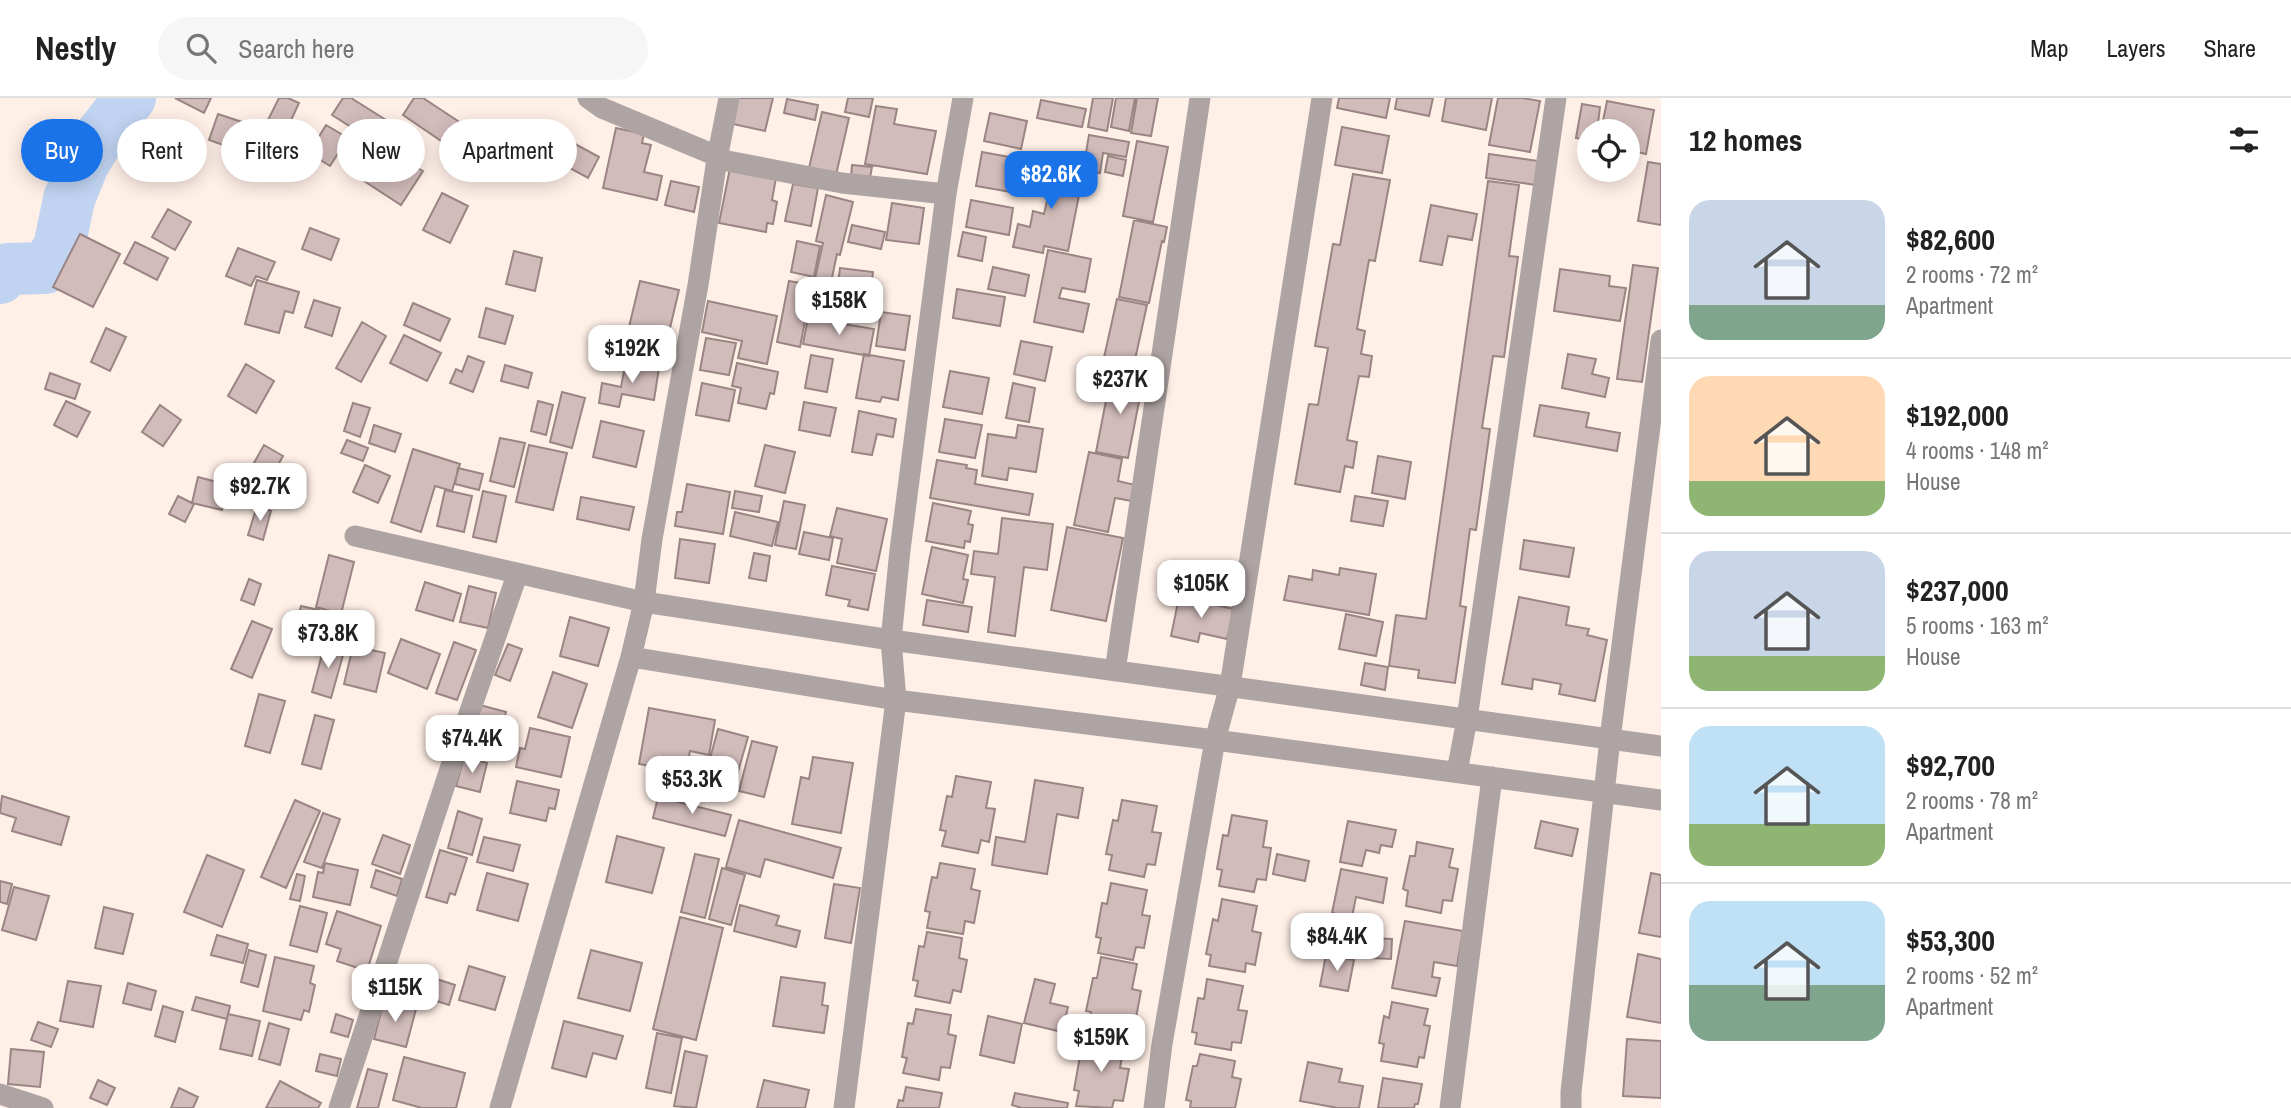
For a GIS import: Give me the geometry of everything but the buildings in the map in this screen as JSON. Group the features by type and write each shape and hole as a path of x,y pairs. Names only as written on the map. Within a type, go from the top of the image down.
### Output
{"street":[{"path":"588,98 602,108 717,158 842,183 946,194"},
{"path":"500,1108 631,657 643,601 729,98"},
{"path":"844,1108 896,700 891,640 900,550 946,194 963,98"},
{"path":"1115,671 1200,98"},
{"path":"1154,1108 1162,1044 1215,740 1230,686 1322,98"},
{"path":"1457,772 1467,719 1556,98"},
{"path":"1571,1108 1610,739 1661,340"},
{"path":"355,536 517,575 643,601 891,640 1661,746"},
{"path":"339,1108 517,575"},
{"path":"631,657 896,700 1661,800"},
{"path":"1450,1108 1492,777"},
{"path":"0,1094 43,1108"}],"waterway":[{"path":"0,278 8,269 45,268 59,248 69,199 83,164 100,136 130,98"}]}
